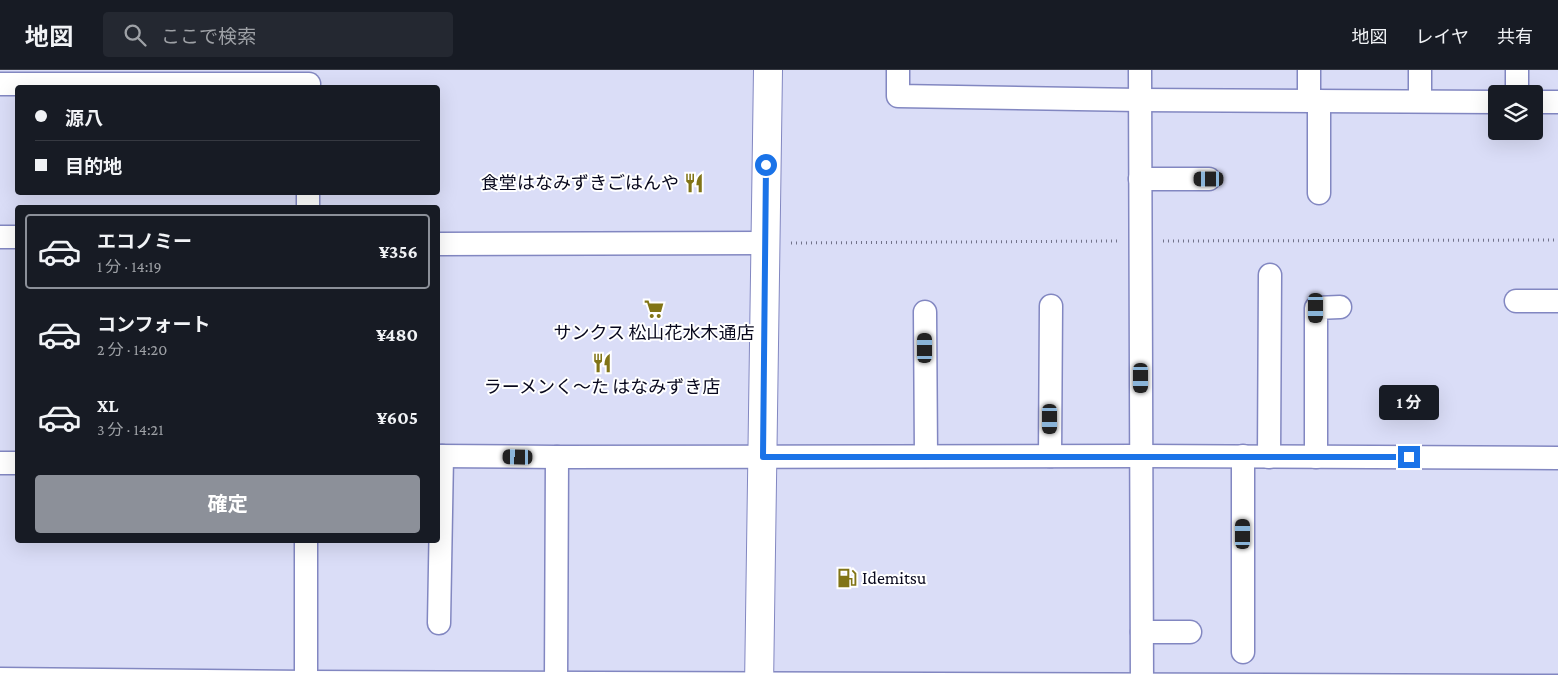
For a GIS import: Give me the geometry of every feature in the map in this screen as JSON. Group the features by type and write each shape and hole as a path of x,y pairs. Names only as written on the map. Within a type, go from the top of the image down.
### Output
{"street":[{"path":"759,685 768,70"},
{"path":"898,70 898,96 1139,100 1488,102"},
{"path":"1140,70 1142,686"},
{"path":"1309,70 1314,101 1319,193"},
{"path":"1420,70 1420,101"},
{"path":"1517,70 1517,85"},
{"path":"0,84 103,77 309,80"},
{"path":"1543,102 1558,102"},
{"path":"1140,179 1209,179"},
{"path":"0,237 15,238"},
{"path":"440,244 765,243"},
{"path":"1269,457 1270,274"},
{"path":"1516,301 1558,301"},
{"path":"1050,456 1051,306"},
{"path":"1316,457 1316,308 1340,307"},
{"path":"925,312 926,456"},
{"path":"440,456 1558,458"},
{"path":"1243,456 1243,652"},
{"path":"556,682 557,457"},
{"path":"0,463 15,463"},
{"path":"306,543 306,684"},
{"path":"439,543 439,623"},
{"path":"1142,632 1190,632"},
{"path":"0,679 55,683 306,684 556,682 991,686 1558,686"}],"place":[{"name":"食堂はなみずきごはんや","path":"694,183"},
{"name":"サンクス 松山花水木通店","path":"654,309"},
{"name":"ラーメンく～た はなみずき店","path":"602,363"},
{"name":"Idemitsu","path":"847,578"}],"route":[{"path":"766,165 763,457 1409,457"}]}
